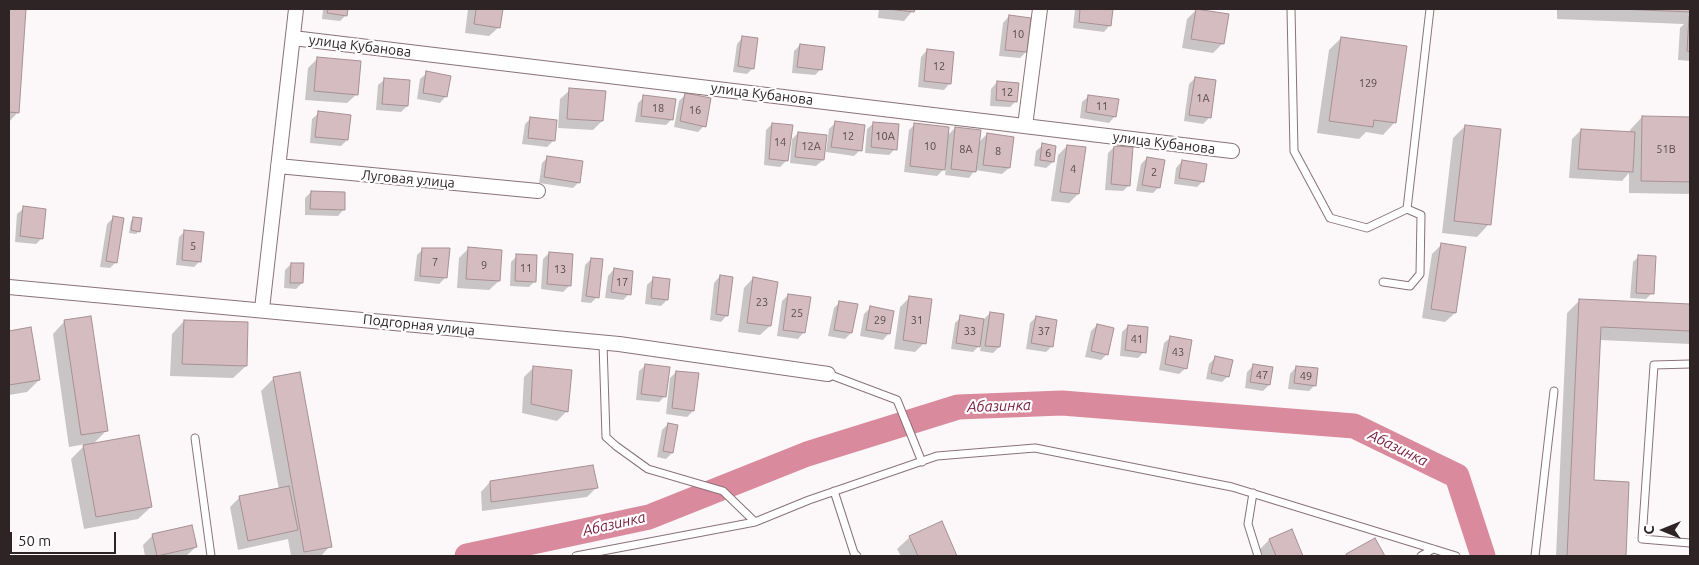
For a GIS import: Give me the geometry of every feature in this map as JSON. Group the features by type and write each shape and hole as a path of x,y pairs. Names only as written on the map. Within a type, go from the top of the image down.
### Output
{"street":[{"path":"262,309 296,9"},
{"path":"1025,126 1040,9"},
{"name":"улица Кубанова","path":"293,38 1232,151"},
{"name":"Луговая улица","path":"278,166 538,191"},
{"name":"Подгорная улица","path":"9,287 262,309 603,344 828,374"}],"lane":[{"path":"1291,9 1294,151 1330,218 1368,228 1406,209 1421,215 1420,274 1410,286 1382,282"},
{"path":"1406,209 1430,9"},
{"path":"603,344 606,437 648,469 723,491 755,522"},
{"path":"1690,364 1654,365 1642,539 1690,542"},
{"path":"828,374 897,400 922,462"},
{"path":"1535,556 1554,391"},
{"path":"196,438 211,556"},
{"path":"576,556 755,522 834,491 937,456 1035,448 1232,487 1456,556"},
{"path":"834,491 854,553 857,556"},
{"path":"1253,493 1248,524 1258,556"},
{"path":"1422,556 1433,549"}],"building":[{"path":"9,9 26,9 19,113 9,112"},
{"path":"328,9 348,9 347,16 327,13"},
{"path":"476,9 503,9 500,28 474,24"},
{"path":"887,9 915,9 914,12"},
{"path":"1080,9 1113,9 1111,26 1079,22"},
{"path":"1196,9 1229,14 1224,44 1191,39"},
{"path":"1618,9 1690,9 1690,12"},
{"path":"1009,15 1031,18 1027,52 1005,50"},
{"path":"1690,17 1690,52 1687,51"},
{"path":"742,36 758,38 754,69 738,66"},
{"path":"1341,37 1407,46 1396,123 1374,120 1373,127 1329,121"},
{"path":"800,44 825,47 822,70 797,67"},
{"path":"927,49 954,52 951,84 924,81"},
{"path":"317,57 361,61 358,95 314,91"},
{"path":"426,71 451,76 447,97 423,93"},
{"path":"1195,77 1216,80 1211,118 1189,115"},
{"path":"384,78 410,80 408,106 382,104"},
{"path":"997,81 1019,83 1017,102 996,100"},
{"path":"569,88 606,91 603,121 567,119"},
{"path":"685,93 711,98 706,127 680,121"},
{"path":"643,95 676,99 673,120 641,116"},
{"path":"1088,95 1119,99 1116,117 1086,112"},
{"path":"318,111 351,115 348,140 315,137"},
{"path":"1642,116 1690,117 1690,182 1641,181"},
{"path":"530,117 557,120 555,141 528,138"},
{"path":"835,121 865,125 862,151 831,147"},
{"path":"873,122 899,124 897,150 871,147"},
{"path":"772,123 793,125 788,161 769,159"},
{"path":"914,123 949,127 945,170 910,166"},
{"path":"1465,125 1501,129 1491,225 1454,221"},
{"path":"955,127 981,130 976,172 951,169"},
{"path":"1581,129 1635,132 1633,172 1578,169"},
{"path":"798,132 827,135 824,160 795,157"},
{"path":"987,133 1014,137 1010,168 983,165"},
{"path":"1042,143 1056,146 1054,162 1040,160"},
{"path":"1067,145 1086,147 1079,194 1060,192"},
{"path":"1114,146 1133,147 1130,186 1111,184"},
{"path":"547,156 583,161 580,183 544,177"},
{"path":"1147,157 1165,160 1160,188 1142,185"},
{"path":"1182,160 1207,164 1204,182 1179,178"},
{"path":"311,191 345,192 345,210 310,209"},
{"path":"23,206 46,209 43,239 20,236"},
{"path":"113,216 124,218 117,263 106,261"},
{"path":"133,217 142,218 140,232 131,230"},
{"path":"184,230 204,232 201,262 182,260"},
{"path":"1441,243 1466,247 1456,313 1431,309"},
{"path":"468,247 502,250 500,281 466,279"},
{"path":"422,248 450,248 447,278 420,276"},
{"path":"549,252 573,254 571,286 547,284"},
{"path":"516,254 537,255 536,282 515,281"},
{"path":"1638,255 1656,256 1654,294 1636,293"},
{"path":"591,258 603,259 599,298 586,296"},
{"path":"291,263 304,263 303,283 290,283"},
{"path":"614,268 633,271 631,295 611,292"},
{"path":"720,275 733,277 728,316 716,314"},
{"path":"653,277 670,279 668,300 651,298"},
{"path":"753,277 778,282 771,326 747,323"},
{"path":"788,294 811,297 805,333 783,330"},
{"path":"909,296 932,299 926,344 903,340"},
{"path":"1579,299 1690,304 1690,331 1601,327 1594,480 1629,482 1626,556 1567,556"},
{"path":"839,301 858,304 852,333 834,330"},
{"path":"870,306 894,311 890,334 866,330"},
{"path":"990,312 1004,314 1000,347 985,346"},
{"path":"960,315 984,319 980,347 956,343"},
{"path":"91,316 108,431 81,435 64,320"},
{"path":"1036,316 1057,320 1053,347 1031,343"},
{"path":"184,320 248,322 247,366 182,364"},
{"path":"1097,324 1114,328 1108,355 1091,351"},
{"path":"1128,325 1148,327 1146,353 1125,350"},
{"path":"31,327 40,380 9,385 9,331"},
{"path":"1170,336 1192,340 1187,369 1165,364"},
{"path":"1215,356 1233,360 1229,377 1211,373"},
{"path":"645,364 670,367 666,397 641,394"},
{"path":"1253,364 1273,367 1270,385 1250,382"},
{"path":"533,366 572,370 568,412 531,404"},
{"path":"1296,366 1318,368 1316,386 1294,383"},
{"path":"676,371 699,373 694,411 672,408"},
{"path":"300,372 332,547 304,552 273,377"},
{"path":"668,423 678,425 673,453 663,451"},
{"path":"139,435 152,507 96,517 83,445"},
{"path":"593,465 598,488 491,502 490,481"},
{"path":"289,486 298,530 248,541 239,496"},
{"path":"942,521 957,556 918,556 909,536"},
{"path":"192,525 197,547 157,556 152,534"},
{"path":"1292,529 1303,556 1276,556 1269,539"},
{"path":"1375,538 1385,556 1347,556 1346,554"}],"waterway":[{"name":"Абазинка","path":"467,556 649,517 807,454 958,407 1062,403 1354,426 1457,476 1483,556"}]}
